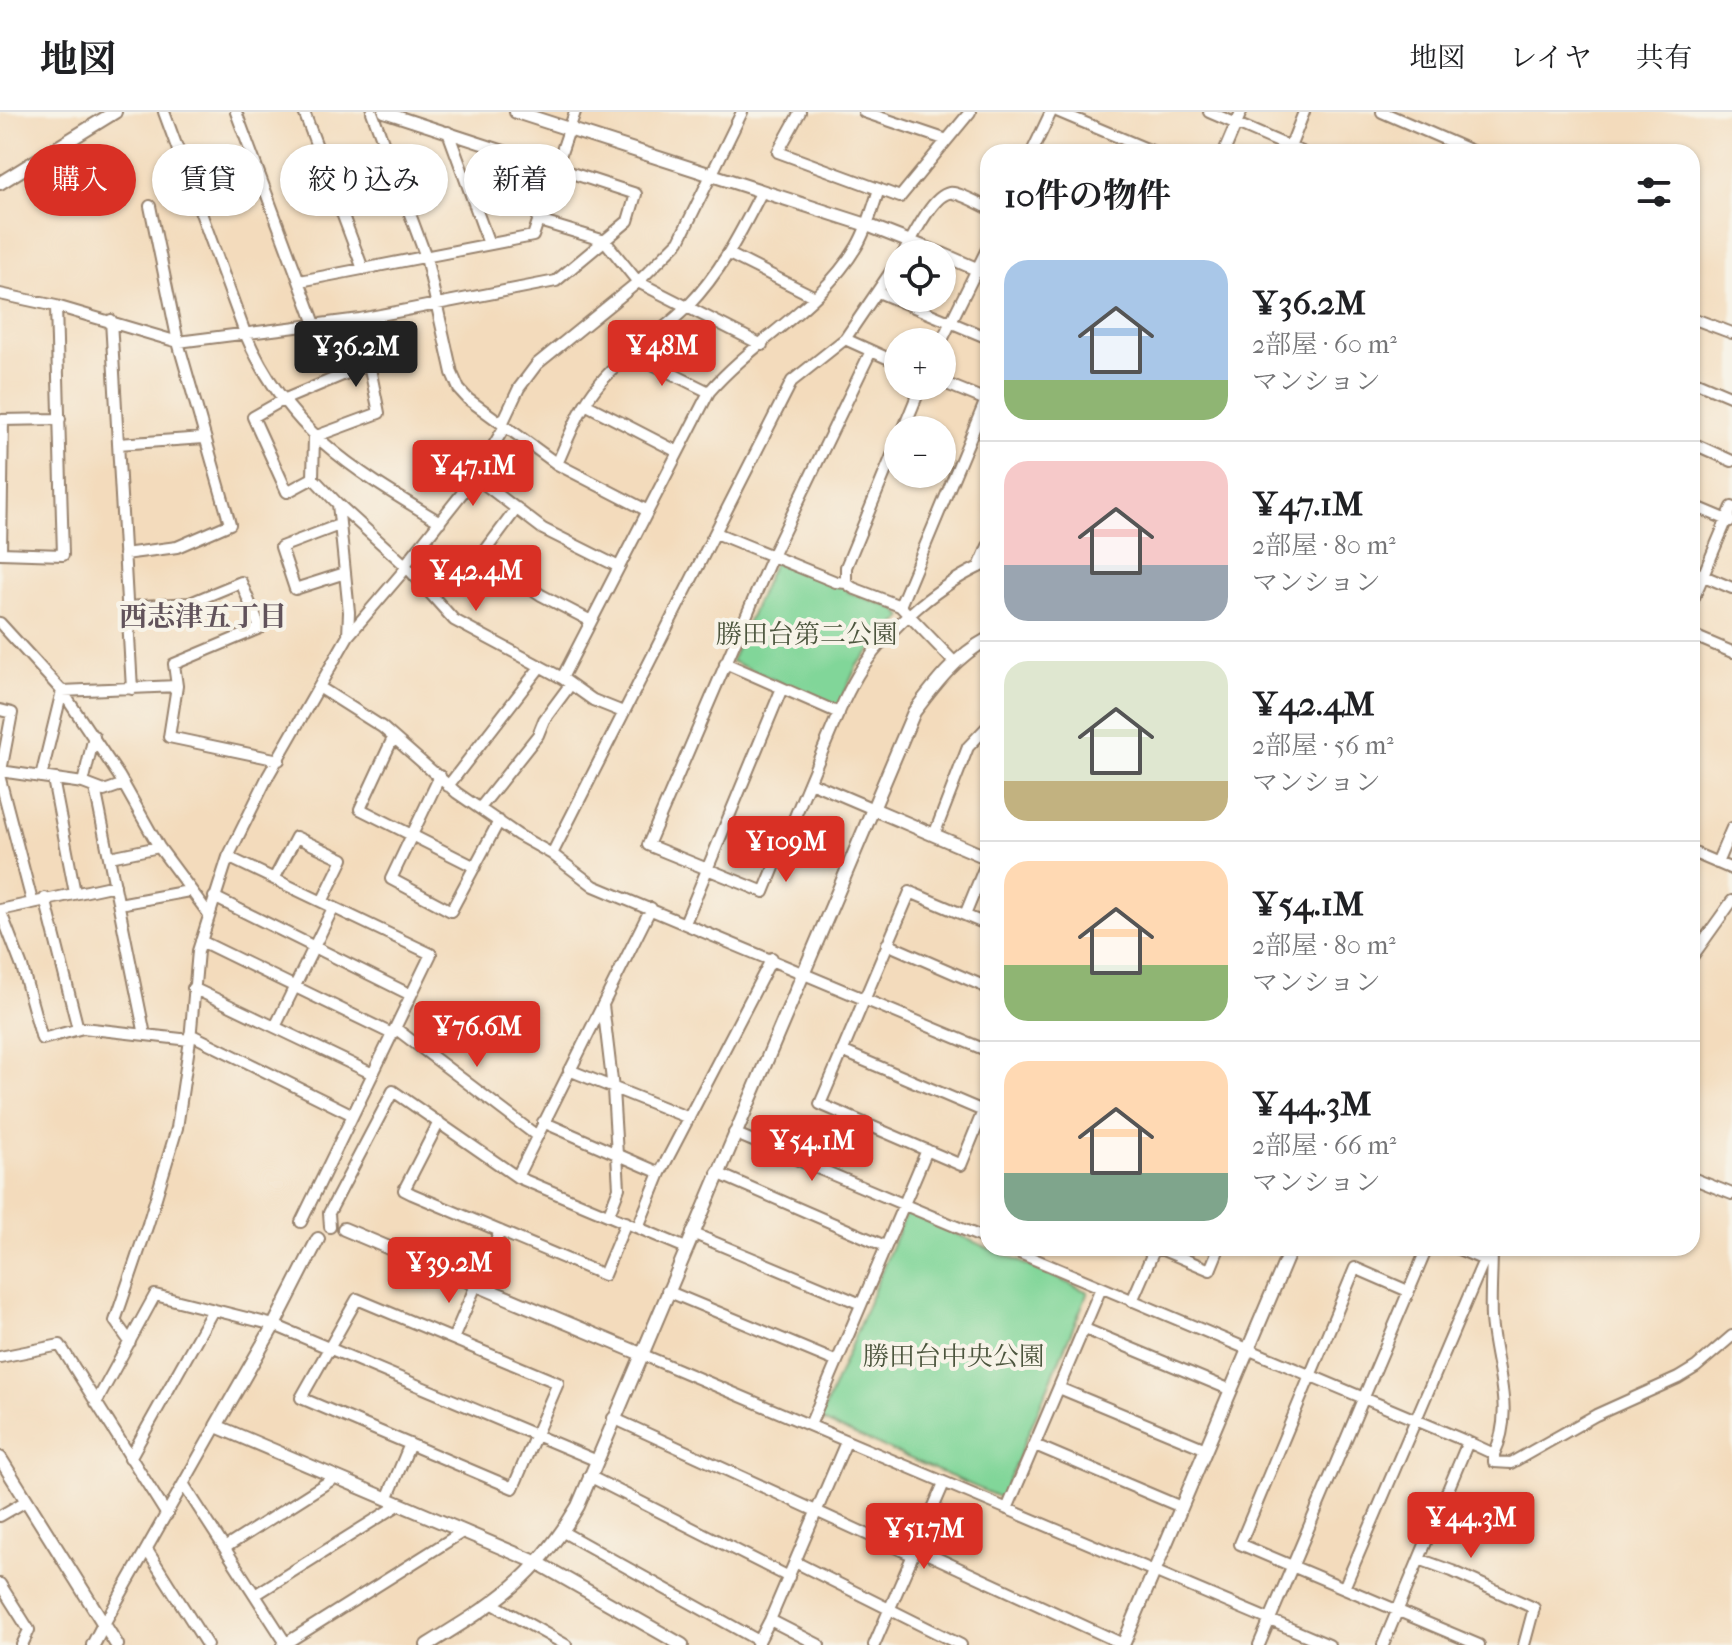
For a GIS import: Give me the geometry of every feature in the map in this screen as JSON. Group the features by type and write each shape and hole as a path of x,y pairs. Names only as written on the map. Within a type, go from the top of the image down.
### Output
{"street":[{"path":"0,183 115,112"},
{"path":"164,112 245,333 283,400 314,437 359,474 440,522"},
{"path":"236,112 315,324"},
{"path":"304,112 363,269"},
{"path":"372,112 426,257 455,383 468,399 557,464 648,511"},
{"path":"384,112 484,144"},
{"path":"516,112 906,240"},
{"path":"563,144 575,112"},
{"path":"130,1342 115,1321 177,1128 201,941 228,857 348,636 475,477 504,425 519,388 537,364 638,282 679,241 742,112"},
{"path":"800,112 778,152 900,197 970,112"},
{"path":"864,112 947,140"},
{"path":"1036,144 1051,112"},
{"path":"1059,112 1135,144"},
{"path":"1209,112 1277,144"},
{"path":"1227,144 1241,112"},
{"path":"1291,144 1304,112"},
{"path":"1382,112 1442,144"},
{"path":"448,132 489,244"},
{"path":"0,294 111,320 178,342 360,319 556,281 628,221 636,194 576,174"},
{"path":"480,808 538,735 566,681 591,621 709,392 729,370 815,297 856,247 879,189"},
{"path":"557,464 585,404 601,380 687,307 729,254 761,193"},
{"path":"912,240 931,206 945,194 953,193 980,205"},
{"path":"124,554 177,547 230,524 178,342 150,206"},
{"path":"300,281 533,236 541,216"},
{"path":"539,221 605,241 638,282 762,345"},
{"path":"729,254 815,297"},
{"path":"956,260 980,270"},
{"path":"948,328 980,276"},
{"path":"552,854 792,381 845,339 884,283"},
{"path":"878,292 980,335"},
{"path":"56,306 60,419 63,555 0,553 2,420 60,419"},
{"path":"314,437 379,413 360,319"},
{"path":"111,320 132,689"},
{"path":"1700,321 1732,333"},
{"path":"845,339 884,357"},
{"path":"871,351 772,556 648,845 764,892 839,713 861,670 876,648 935,593 980,567"},
{"path":"630,353 709,392"},
{"path":"313,478 287,492 253,417 283,400 369,364"},
{"path":"1700,383 1732,397"},
{"path":"956,388 980,398"},
{"path":"585,404 678,452"},
{"path":"900,606 980,414"},
{"path":"314,437 313,478 406,566 454,620 566,681 593,700 623,712"},
{"path":"118,444 204,438"},
{"path":"1700,447 1732,461"},
{"path":"846,583 846,567 884,475"},
{"path":"475,477 543,529 619,567"},
{"path":"338,504 348,636"},
{"path":"1700,583 1729,521 1732,507"},
{"path":"517,508 482,555 541,595 591,621"},
{"path":"1700,508 1729,521"},
{"path":"339,525 281,547 295,589 345,573"},
{"path":"716,533 900,606 955,663"},
{"path":"1700,575 1732,588"},
{"path":"127,607 190,603 241,582 260,628 174,664 177,686 169,737 279,760"},
{"path":"0,623 62,691 124,784 159,847 208,913"},
{"path":"1700,638 1732,652"},
{"path":"427,1645 493,1604 523,1580 563,1532 578,1506 914,712 938,680 980,645"},
{"path":"725,663 839,713"},
{"path":"448,786 540,667"},
{"path":"62,691 177,686"},
{"path":"319,687 382,727 448,786 552,854 594,886 980,1048"},
{"path":"685,923 782,688"},
{"path":"62,691 47,778 75,893"},
{"path":"0,710 12,713 0,771 83,783 104,791 124,784"},
{"path":"934,835 968,747 980,734"},
{"path":"83,783 94,736"},
{"path":"393,738 360,809 475,867"},
{"path":"440,776 391,879 451,911 499,821"},
{"path":"0,779 32,901"},
{"path":"810,782 980,855"},
{"path":"95,788 145,1035"},
{"path":"1717,863 1732,828"},
{"path":"274,879 296,837 332,853 343,859 322,902"},
{"path":"110,857 159,847"},
{"path":"1700,856 1732,869"},
{"path":"228,857 431,954 301,1222"},
{"path":"965,915 980,878"},
{"path":"115,885 0,910 22,967 42,1039 78,1029 190,1037 353,1115"},
{"path":"119,904 189,891"},
{"path":"980,922 910,892 820,1104 961,1165 980,1118"},
{"path":"214,897 411,995"},
{"path":"45,898 78,1029"},
{"path":"1700,946 1732,901"},
{"path":"275,1027 333,908"},
{"path":"517,1177 651,908"},
{"path":"201,941 394,1031 537,1136"},
{"path":"887,944 980,985"},
{"path":"638,1227 660,1173 772,958"},
{"path":"193,988 373,1074"},
{"path":"603,1005 613,1089 619,1188 609,1214"},
{"path":"842,1051 980,1110"},
{"path":"569,1070 689,1118"},
{"path":"686,1248 517,1177 393,1091 329,1213 337,1228 1329,1645"},
{"path":"439,1122 404,1190 604,1275 626,1222"},
{"path":"543,1122 660,1173"},
{"path":"734,1133 980,1237"},
{"path":"810,1425 927,1150"},
{"path":"717,1173 885,1246"},
{"path":"1700,1181 1732,1194"},
{"path":"93,1645 274,1325 318,1239 337,1228"},
{"path":"453,1339 500,1231"},
{"path":"692,1233 861,1304"},
{"path":"1027,1256 1494,1454"},
{"path":"1132,1301 1153,1256"},
{"path":"1176,1256 1210,1270 1216,1256"},
{"path":"613,1418 816,1512 914,1551 1123,1644 1288,1256"},
{"path":"1259,1645 1423,1256"},
{"path":"1476,1256 1488,1261"},
{"path":"1344,1588 1490,1256"},
{"path":"1488,1261 1491,1317 1505,1398 1494,1462 1511,1463 1596,1415 1696,1367 1732,1336"},
{"path":"1408,1291 1355,1268 1240,1544 1479,1645"},
{"path":"1007,1509 1101,1288"},
{"path":"667,1291 835,1361"},
{"path":"96,1403 155,1295 274,1325 595,1460"},
{"path":"357,1299 453,1339 558,1383 513,1488 301,1398 357,1299"},
{"path":"130,1458 213,1310"},
{"path":"1085,1329 1231,1390"},
{"path":"0,1357 60,1345 167,1515"},
{"path":"1059,1388 1206,1449"},
{"path":"216,1426 538,1563 682,1645"},
{"path":"563,1532 758,1643 846,1442"},
{"path":"1383,1645 1468,1442"},
{"path":"387,1499 410,1444"},
{"path":"1035,1445 1181,1507"},
{"path":"0,1458 117,1645"},
{"path":"589,1476 789,1577"},
{"path":"226,1547 336,1477"},
{"path":"874,1645 944,1483"},
{"path":"184,1485 285,1644 464,1531"},
{"path":"0,1516 26,1501"},
{"path":"255,1595 400,1504"},
{"path":"147,1550 207,1645"},
{"path":"1419,1559 1534,1608 1524,1645"},
{"path":"795,1562 961,1645"},
{"path":"0,1584 29,1630 22,1645"},
{"path":"493,1604 566,1645"},
{"path":"770,1620 819,1645"}],"green space":[{"name":"勝田台第二公園","path":"774,562 835,585 845,585 848,592 896,609 903,617 857,665 838,708 731,661"},
{"name":"勝田台中央公園","path":"906,1212 980,1245 980,1256 1006,1256 1088,1292 1001,1498 820,1420"}],"district":[{"name":"西志津五丁目","path":"203,616"}]}
